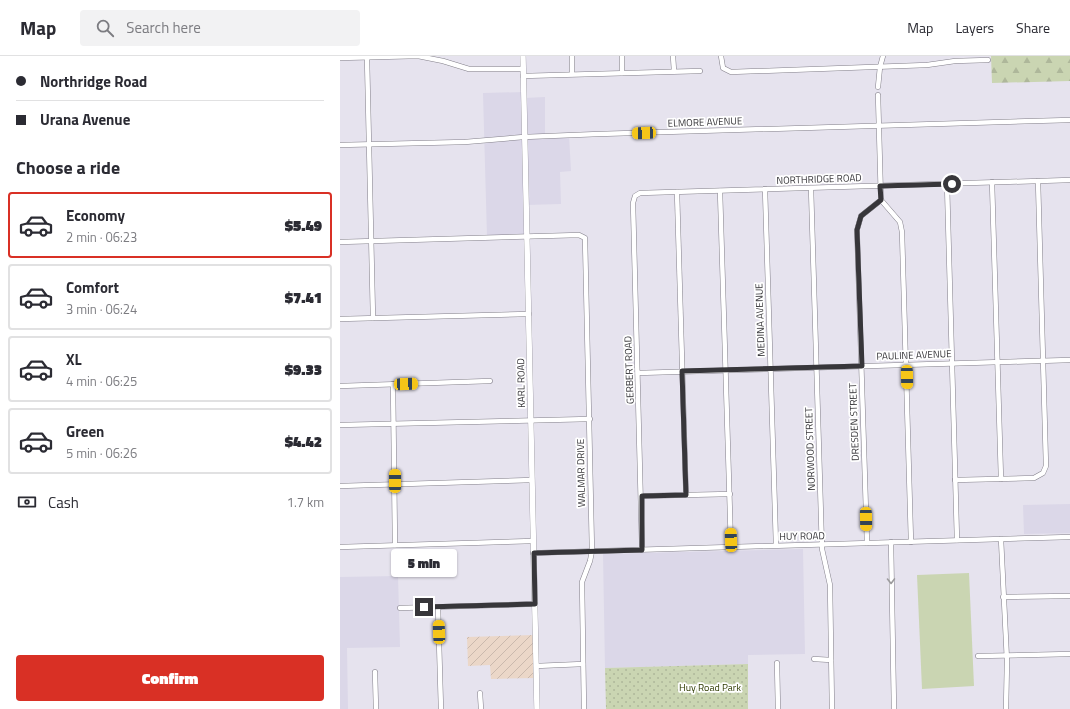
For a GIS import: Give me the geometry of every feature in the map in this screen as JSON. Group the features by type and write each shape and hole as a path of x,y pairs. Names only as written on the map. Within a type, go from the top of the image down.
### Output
{"main road":[{"name":"KARL ROAD","path":"522,56 537,709"}],"street":[{"path":"340,58 418,56 443,60 469,69 523,69"},
{"path":"572,56 572,74"},
{"path":"622,56 622,73"},
{"path":"673,56 674,71"},
{"path":"721,56 723,68 731,72 880,67 988,60"},
{"path":"878,87 880,67 883,56"},
{"path":"367,58 373,318"},
{"path":"523,76 700,71"},
{"path":"878,95 881,200 900,222 902,232 912,542"},
{"name":"ELMORE AVENUE","path":"340,145 467,142 525,137 1070,120"},
{"name":"NORTHRIDGE ROAD","path":"640,193 1070,180"},
{"path":"955,480 1034,478 1043,473 1046,460 1038,181"},
{"path":"992,182 1001,479"},
{"path":"946,184 957,540"},
{"name":"NORWOOD STREET","path":"811,188 822,556 830,585 832,709"},
{"name":"MEDINA AVENUE","path":"765,189 776,546"},
{"path":"720,191 731,547"},
{"path":"677,192 686,495"},
{"name":"GERBERT ROAD","path":"640,193 635,196 633,203 642,496 642,550"},
{"name":"DRESDEN STREET","path":"867,543 858,225 861,216 881,200"},
{"path":"340,242 527,236"},
{"name":"WALMAR DRIVE","path":"527,236 583,236 586,241 592,551 582,582 584,709"},
{"path":"340,320 529,314"},
{"name":"PAULINE AVENUE","path":"638,373 1070,360"},
{"path":"340,386 490,381"},
{"path":"392,384 394,423 395,545"},
{"path":"340,425 590,418"},
{"path":"340,486 532,480"},
{"path":"642,496 730,494"},
{"name":"HUY ROAD","path":"534,553 1070,537"},
{"path":"1001,539 1006,656 1006,709"},
{"path":"340,547 533,541"},
{"path":"891,542 894,709"},
{"path":"1003,597 1070,596"},
{"path":"400,608 535,604"},
{"path":"438,607 441,709"},
{"path":"978,656 1070,654"},
{"path":"814,660 831,660"},
{"path":"536,666 583,664"},
{"path":"777,664 778,709"},
{"path":"375,672 376,709"},
{"path":"480,693 481,709"}],"shaded area":[{"path":"524,92 524,98 545,97 545,136 569,135 571,171 560,172 561,204 526,205 527,236 487,237 483,93"},
{"path":"1070,504 1070,533 1024,534 1023,505"},
{"path":"803,549 805,654 748,655 748,664 605,668 603,554"},
{"path":"398,576 400,647 347,648 348,709 340,709 340,577"},
{"path":"535,635 536,678 491,679 490,665 468,666 467,637"}],"green space":[{"path":"991,56 1070,56 1070,81 992,83"},
{"path":"969,573 974,686 922,689 917,575"},
{"name":"Huy Road Park","path":"748,664 748,709 606,709 605,668"}],"route":[{"path":"424,607 535,604 534,553 642,550 642,496 686,495 682,371 862,366 857,230 859,220 861,216 881,200 880,186 952,184"}]}
